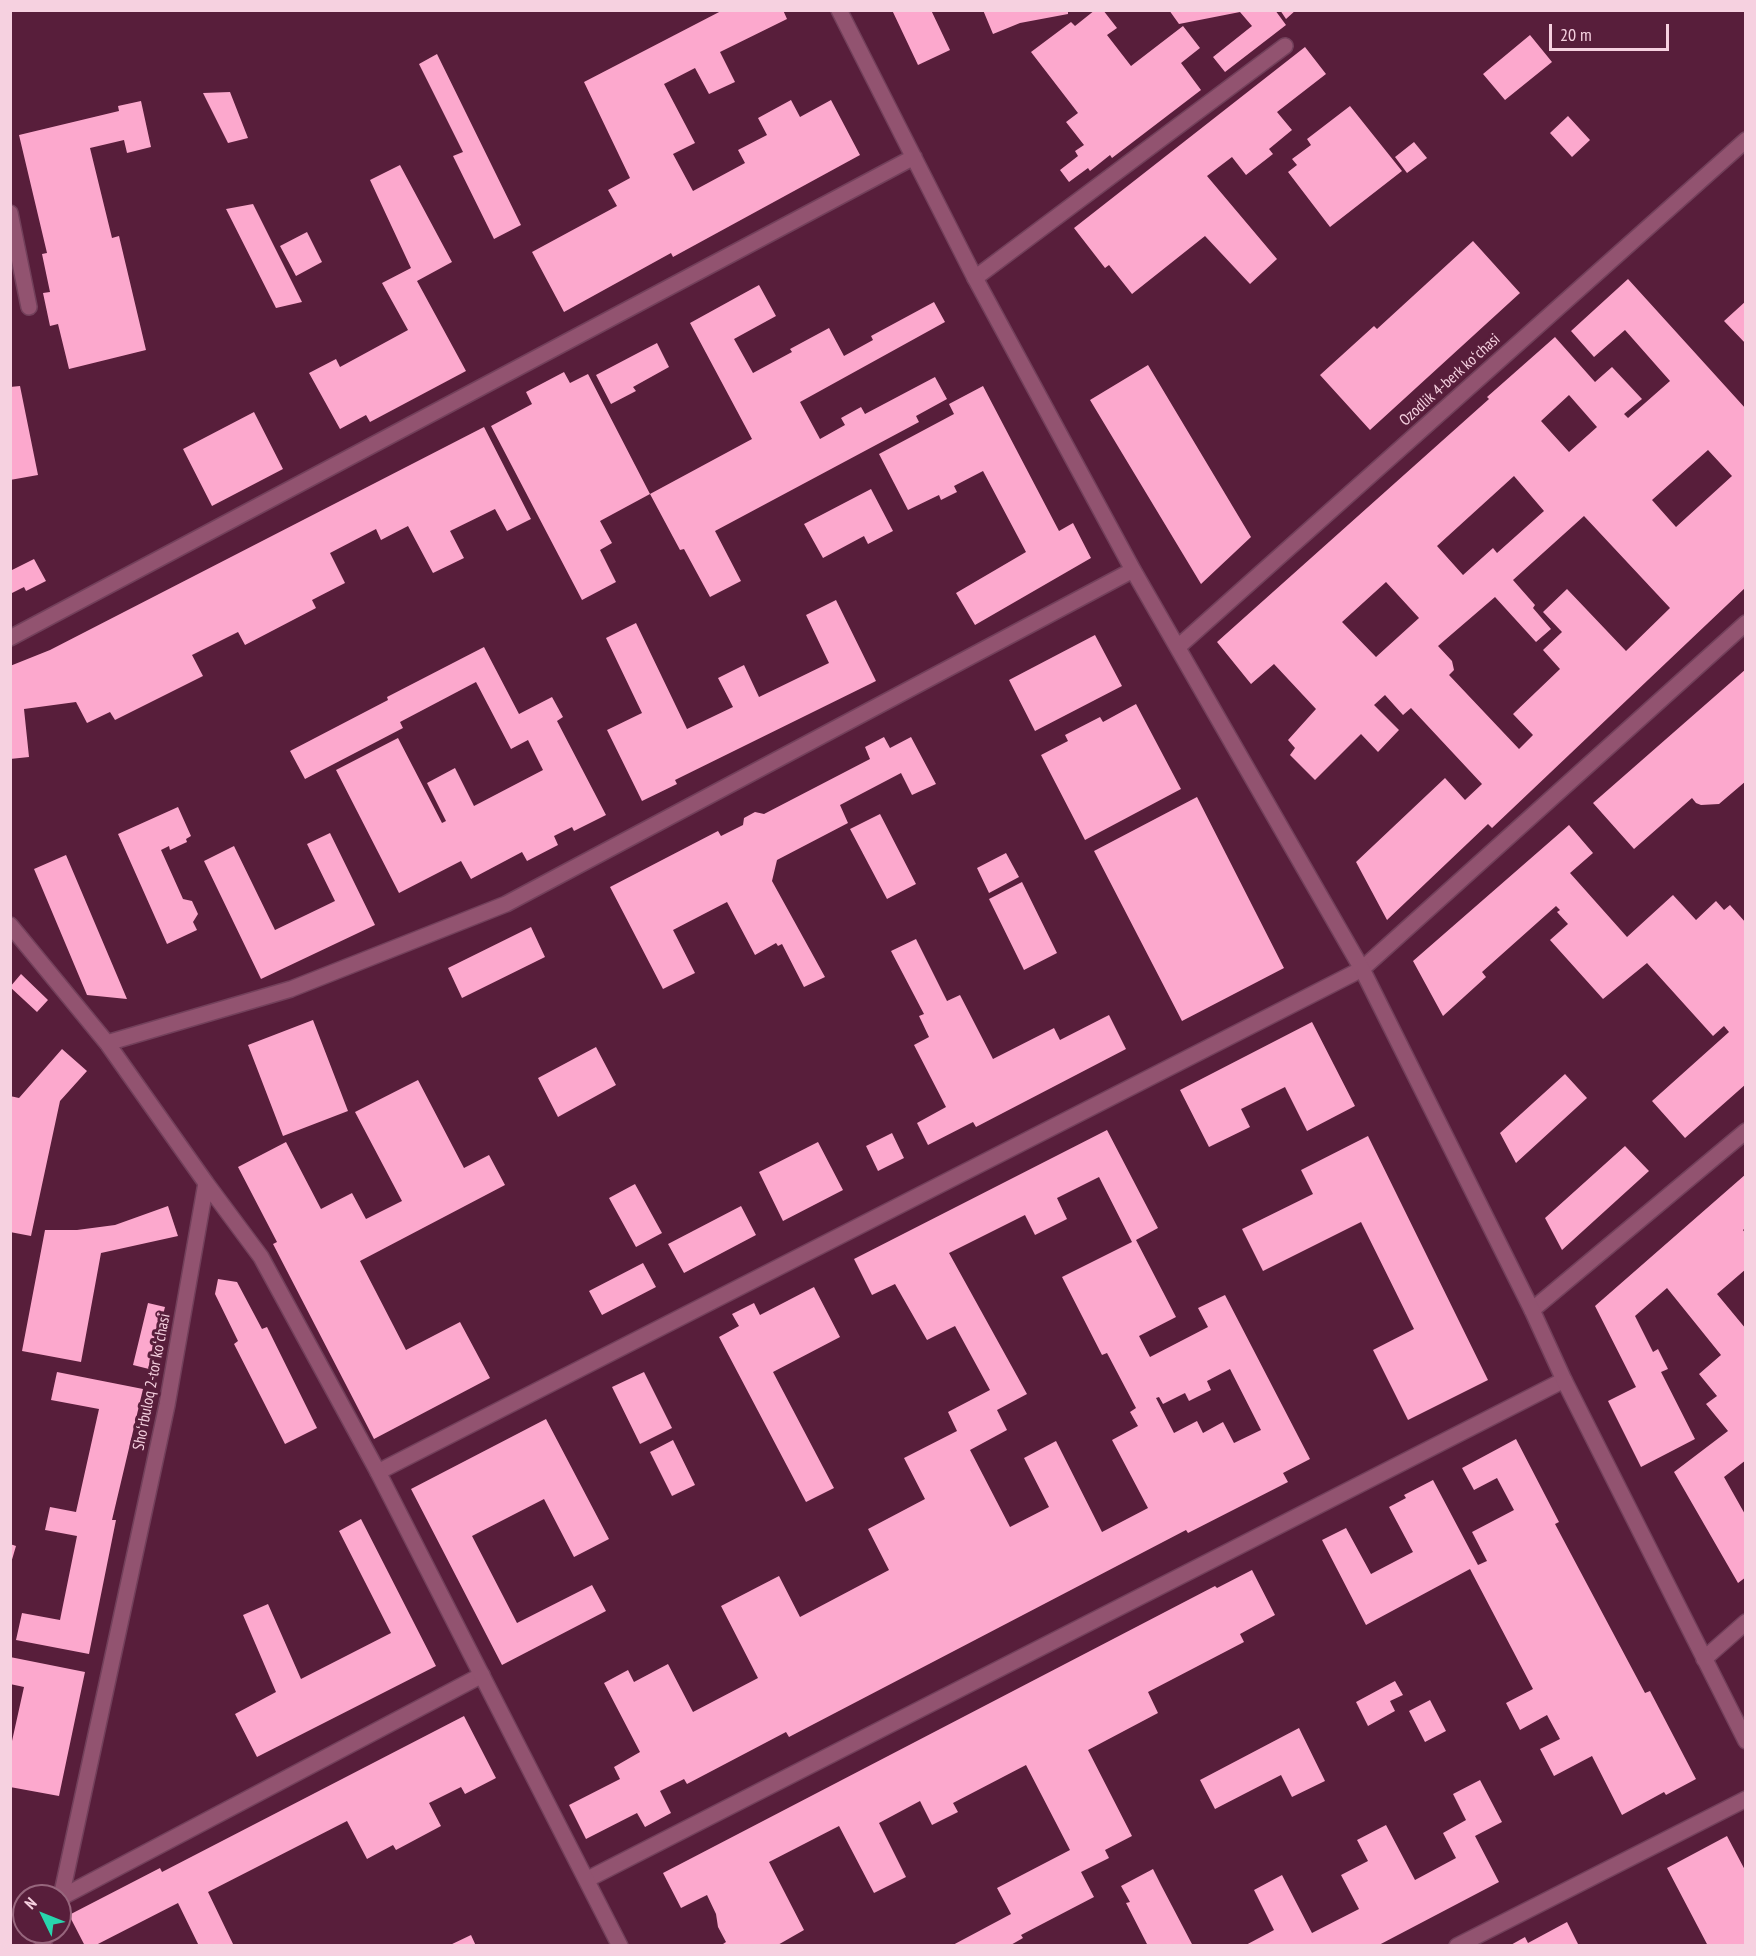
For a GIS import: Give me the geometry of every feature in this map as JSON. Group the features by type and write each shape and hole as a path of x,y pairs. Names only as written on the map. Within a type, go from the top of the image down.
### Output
{"street":[{"path":"839,10 975,278 1133,570 1362,969 1532,1310 1564,1380 1746,1741"},
{"path":"975,278 1285,46"},
{"name":"Ozodlik 4-berk koʻchasi","path":"1178,647 1746,140"},
{"path":"10,638 914,157"},
{"path":"10,213 29,307"},
{"path":"107,1043 291,989 506,904 1133,570"},
{"path":"378,1472 1362,969 1746,623"},
{"path":"10,925 107,1043 261,1257 378,1472 588,1879 620,1946"},
{"path":"1532,1310 1746,1131"},
{"name":"Shoʻrbuloq 2-tor koʻchasi","path":"64,1884 168,1405 206,1183"},
{"path":"588,1879 1564,1380"},
{"path":"1704,1659 1746,1622"},
{"path":"72,1894 482,1675"},
{"path":"1457,1946 1746,1799"}],"building":[{"path":"723,10 783,10 787,19 720,52 735,82 709,94 695,68 664,84 695,143 673,154 693,191 745,163 738,150 767,135 758,118 791,100 800,117 831,100 860,155 673,257 671,253 564,312 532,252 617,206 608,190 630,178 584,82"},
{"path":"892,10 931,10 950,50 918,65"},
{"path":"983,10 1068,10 1068,14 1020,23 993,34"},
{"path":"1095,10 1103,10 1117,28 1107,35 1131,66 1183,26 1200,48 1181,63 1201,90 1112,158 1110,155 1090,171 1088,168 1069,182 1060,170 1078,156 1075,151 1084,145 1066,122 1078,113 1031,52 1071,22 1075,26"},
{"path":"1169,10 1275,10 1286,25 1225,72 1213,57 1252,26 1240,12 1179,24"},
{"path":"1280,10 1296,10 1286,19"},
{"path":"1530,35 1552,62 1505,100 1483,74"},
{"path":"1305,47 1326,74 1277,112 1292,130 1269,149 1273,154 1246,175 1232,157 1207,176 1277,259 1250,284 1205,236 1132,294 1109,265 1105,268 1074,228"},
{"path":"437,54 521,225 494,239 453,156 463,152 419,64"},
{"path":"230,92 248,138 228,143 203,93"},
{"path":"141,101 151,147 127,153 124,140 90,148 112,238 119,236 146,350 69,369 58,324 50,326 43,293 50,292 42,254 47,253 19,135 119,111 118,106"},
{"path":"1350,106 1402,171 1330,227 1288,172 1297,165 1292,159 1311,145 1307,139"},
{"path":"1568,116 1590,140 1572,157 1550,133"},
{"path":"1414,142 1427,158 1407,173 1395,157"},
{"path":"400,165 452,262 417,281 466,371 370,422 366,415 340,429 309,373 336,359 340,367 408,330 382,283 411,268 370,180"},
{"path":"253,204 302,302 276,308 226,209"},
{"path":"307,232 322,262 296,276 280,246"},
{"path":"1473,241 1520,293 1370,430 1320,375 1374,326 1377,329"},
{"path":"1628,279 1746,409 1746,587 1492,828 1488,824 1387,920 1356,862 1445,778 1465,800 1482,784 1411,708 1403,715 1385,695 1374,705 1399,730 1378,752 1361,734 1315,780 1290,755 1295,748 1288,740 1316,709 1274,664 1251,684 1217,642 1489,399 1487,397 1555,337 1595,382 1612,367 1642,399 1624,414 1628,418 1670,381 1625,330 1594,357 1571,331","holes":["1569,395 1597,427 1569,452 1541,421","1708,450 1732,476 1676,527 1652,500","1514,476 1544,511 1497,553 1493,548 1463,575 1437,546","1584,516 1670,608 1626,651 1567,589 1543,612 1562,632 1543,650 1560,669 1513,714 1533,735 1519,749 1449,675 1454,670 1452,661 1438,646 1495,597 1536,642 1551,629 1533,608 1535,605 1513,580","1386,582 1419,618 1376,657 1342,622"]},
{"path":"759,285 776,316 734,339 753,373 792,352 790,349 829,328 844,356 873,340 871,336 934,302 945,322 800,402 820,439 845,425 841,418 861,407 865,414 935,377 947,399 916,416 919,422 715,531 741,581 710,597 684,549 680,550 650,494 752,439 690,323"},
{"path":"1746,301 1746,344 1724,321"},
{"path":"657,343 669,367 633,387 636,391 611,404 596,375"},
{"path":"1148,365 1251,537 1201,584 1090,400"},
{"path":"564,372 570,383 588,374 650,494 600,521 612,543 600,550 616,582 582,600 491,426 532,404 526,392"},
{"path":"20,386 38,475 10,480 10,387"},
{"path":"983,386 1059,531 1073,523 1091,558 975,625 956,593 1026,552 983,471 954,486 957,492 941,500 939,495 908,510 879,454 954,414 949,404"},
{"path":"254,412 283,469 212,506 183,449"},
{"path":"484,427 531,519 507,531 495,509 450,531 464,558 433,573 408,526 381,540 376,529 330,553 345,583 312,600 316,608 245,645 238,632 192,655 203,676 115,720 110,712 87,723 76,702 24,709 29,757 10,759 10,666 50,650"},
{"path":"871,489 893,531 868,544 864,536 823,558 804,524"},
{"path":"34,559 46,581 26,591 24,587 10,594 10,571"},
{"path":"836,600 876,681 675,780 677,784 642,801 607,730 642,713 606,638 636,623 687,729 733,707 718,678 744,665 759,697 829,663 806,615"},
{"path":"1095,635 1122,686 1035,731 1009,680"},
{"path":"484,647 519,714 552,697 563,717 557,721 606,815 574,831 572,827 554,836 558,845 527,861 522,852 471,879 461,861 399,893 336,770 398,738 442,823 446,821 427,783 455,768 474,806 543,770 528,740 511,749 476,682 400,722 403,728 305,779 290,751"},
{"path":"1746,669 1746,781 1719,804 1701,805 1692,798 1634,849 1593,803"},
{"path":"1136,704 1181,789 1085,840 1041,755 1068,741 1065,735 1100,717 1103,722"},
{"path":"884,737 890,748 911,737 936,784 912,795 901,773 840,805 848,823 777,860 772,881 825,977 804,987 782,944 778,946 776,943 755,955 727,902 673,930 695,973 663,989 610,887 718,831 721,836 743,825 744,818 755,812 764,814 870,759 865,747"},
{"path":"1197,797 1284,968 1182,1021 1094,851"},
{"path":"178,807 191,836 186,839 187,842 170,850 169,846 161,850 183,899 192,901 198,914 193,922 197,930 167,944 118,834"},
{"path":"880,814 916,884 887,899 850,829"},
{"path":"1569,825 1593,853 1570,873 1627,937 1673,895 1696,920 1716,901 1724,910 1730,905 1746,923 1746,1084 1685,1138 1652,1101 1729,1032 1724,1026 1713,1036 1647,963 1603,999 1550,940 1568,924 1557,912 1560,910 1556,906 1482,972 1486,977 1443,1016 1413,961"},
{"path":"330,833 375,925 261,979 204,861 234,846 275,930 335,901 307,844"},
{"path":"1006,853 1019,877 989,893 977,868"},
{"path":"66,855 127,999 87,995 34,869"},
{"path":"1022,882 1057,953 1024,970 989,899"},
{"path":"531,927 545,957 462,998 448,968"},
{"path":"916,939 947,1001 960,995 993,1059 1054,1028 1060,1040 1109,1015 1126,1049 976,1127 973,1122 928,1145 917,1123 946,1107 914,1045 929,1037 919,1016 924,1014 891,951"},
{"path":"21,974 48,1000 37,1012 10,987"},
{"path":"313,1020 348,1111 283,1136 248,1045"},
{"path":"1312,1022 1355,1106 1307,1131 1285,1087 1241,1109 1250,1127 1209,1147 1180,1090"},
{"path":"596,1047 616,1085 558,1117 538,1078"},
{"path":"62,1049 87,1071 60,1101 31,1236 10,1232 10,1096 19,1098"},
{"path":"1565,1074 1587,1098 1516,1163 1500,1133"},
{"path":"418,1080 464,1168 489,1155 505,1185 360,1261 406,1350 460,1322 490,1378 374,1439 273,1244 277,1242 238,1167 286,1142 321,1209 352,1193 366,1219 402,1201 355,1112"},
{"path":"1107,1130 1158,1228 1136,1240 1176,1317 1139,1336 1150,1357 1208,1327 1198,1308 1225,1295 1310,1459 1283,1473 1288,1482 1188,1533 1186,1530 789,1737 786,1732 687,1784 684,1779 660,1791 671,1813 645,1827 637,1813 586,1839 569,1805 620,1779 614,1767 640,1752 604,1683 628,1670 634,1682 668,1664 693,1712 758,1678 721,1606 779,1576 800,1617 889,1570 868,1529 925,1499 904,1458 957,1431 948,1412 990,1390 955,1326 927,1340 895,1284 872,1295 854,1259","holes":["1099,1177 1132,1242 1062,1277 1102,1355 1107,1353 1136,1408 1130,1412 1138,1426 1112,1440 1148,1508 1102,1532 1056,1441 1024,1458 1049,1507 1010,1527 970,1450 1007,1430 997,1410 1027,1394 949,1253 1025,1215 1035,1235 1067,1219 1057,1198","1230,1369 1261,1430 1234,1443 1223,1422 1203,1433 1197,1421 1174,1433 1156,1398 1159,1397 1163,1404 1185,1393 1189,1401 1211,1390 1207,1381"]},
{"path":"892,1133 904,1158 878,1171 866,1146"},
{"path":"1368,1136 1488,1380 1408,1420 1373,1350 1414,1329 1361,1222 1263,1271 1242,1229 1313,1194 1301,1170"},
{"path":"818,1142 843,1190 783,1221 759,1172"},
{"path":"1625,1146 1649,1171 1562,1250 1545,1218"},
{"path":"1746,1174 1746,1227 1743,1230 1746,1234 1746,1269 1717,1294 1746,1329 1746,1460 1724,1477 1746,1516 1746,1577 1738,1583 1674,1472 1728,1431 1706,1404 1717,1396 1699,1374 1721,1355 1667,1288 1635,1316 1653,1352 1658,1349 1668,1369 1661,1372 1695,1439 1641,1467 1608,1401 1636,1387 1595,1306"},
{"path":"635,1184 662,1233 636,1247 609,1198"},
{"path":"168,1206 178,1236 101,1253 81,1362 22,1351 45,1230 77,1230 115,1225"},
{"path":"741,1206 756,1235 684,1273 668,1244"},
{"path":"643,1263 656,1287 602,1315 589,1291"},
{"path":"218,1279 237,1282 262,1329 267,1327 317,1428 285,1444 234,1344 238,1341 215,1294"},
{"path":"814,1287 840,1337 773,1372 834,1488 806,1502 719,1337 739,1326 732,1314 754,1303 760,1315"},
{"path":"148,1303 165,1307 149,1369 133,1365"},
{"path":"57,1372 143,1389 112,1520 116,1520 89,1654 16,1640 22,1613 60,1620 77,1536 45,1530 50,1507 76,1512 99,1409 51,1400"},
{"path":"644,1372 672,1428 640,1444 612,1387"},
{"path":"546,1419 609,1539 574,1557 544,1499 472,1536 517,1623 592,1585 606,1611 502,1665 411,1489"},
{"path":"1516,1439 1559,1522 1555,1524 1645,1693 1650,1691 1696,1779 1666,1795 1664,1792 1622,1815 1592,1756 1554,1776 1540,1749 1560,1739 1547,1715 1520,1730 1506,1703 1533,1689 1470,1569 1366,1625 1322,1540 1346,1528 1371,1574 1413,1552 1389,1507 1406,1498 1404,1495 1433,1480 1478,1565 1487,1561 1472,1532 1514,1510 1497,1478 1474,1490 1462,1468"},
{"path":"673,1440 695,1485 672,1496 650,1452"},
{"path":"361,1519 436,1666 257,1757 235,1714 276,1692 243,1615 268,1604 301,1679 391,1633 339,1531"},
{"path":"10,1544 16,1546 11,1563 10,1563"},
{"path":"1252,1570 1275,1615 1240,1634 1244,1642 1148,1692 1158,1713 1088,1750 1132,1836 1105,1850 1109,1858 1081,1872 1094,1897 1021,1935 1023,1938 1009,1946 951,1946 1011,1914 997,1888 1070,1850 1026,1765 953,1803 958,1812 932,1825 920,1801 879,1823 906,1877 874,1893 839,1826 769,1862 804,1930 776,1946 720,1946 726,1942 707,1895 681,1908 663,1873 1215,1586 1217,1588"},
{"path":"10,1657 85,1672 59,1796 10,1787 10,1750 24,1687 10,1684"},
{"path":"1395,1681 1403,1695 1390,1701 1395,1711 1368,1726 1356,1702"},
{"path":"1430,1700 1446,1731 1425,1742 1409,1711"},
{"path":"464,1716 496,1778 465,1794 461,1787 429,1803 441,1826 396,1850 393,1845 367,1859 347,1821 208,1892 234,1946 199,1946 178,1903 94,1946 85,1946 72,1921 72,1913 160,1868 162,1872"},
{"path":"1299,1728 1325,1781 1292,1797 1281,1775 1215,1809 1200,1780"},
{"path":"1480,1780 1502,1822 1475,1836 1499,1882 1377,1946 1244,1946 1274,1930 1254,1890 1282,1875 1312,1933 1359,1909 1341,1875 1368,1861 1357,1840 1386,1825 1415,1880 1456,1858 1443,1833 1466,1820 1453,1794"},
{"path":"1727,1836 1746,1872 1746,1946 1708,1946 1667,1868"},
{"path":"1153,1869 1193,1946 1148,1946 1126,1903 1130,1902 1121,1886"},
{"path":"1567,1922 1579,1946 1509,1946 1525,1937 1528,1943"},
{"path":"471,1935 476,1946 448,1946"}]}
